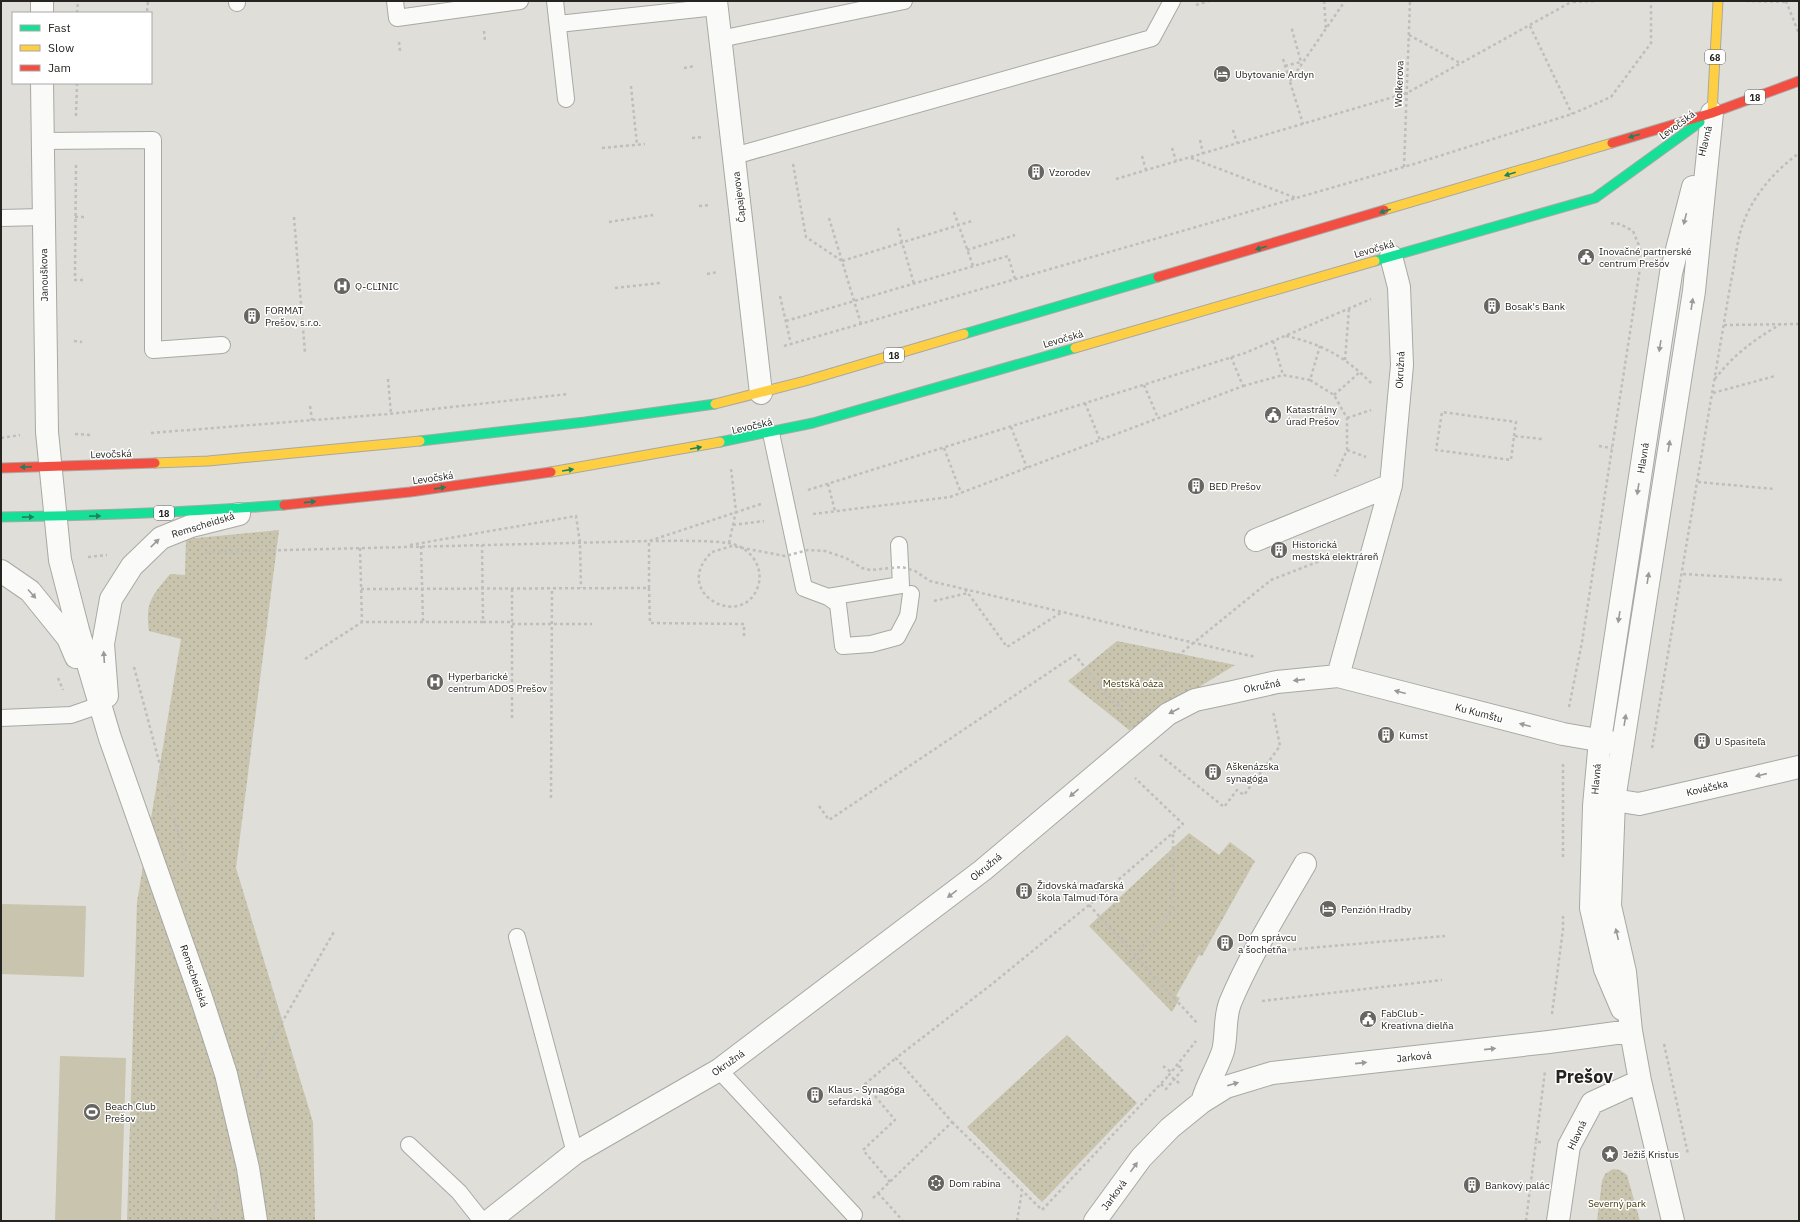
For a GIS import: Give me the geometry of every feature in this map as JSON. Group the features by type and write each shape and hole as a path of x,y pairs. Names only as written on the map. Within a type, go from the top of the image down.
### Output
{"main road":[{"name":"68","path":"1712,113 1718,1"},
{"name":"18","path":"1712,113 1799,82"},
{"name":"Levočská","path":"1,517 211,511 411,492 567,471 728,442 813,423 1595,198 1712,113"},
{"name":"Levočská","path":"1,468 208,461 396,444 608,419 722,403 805,381 1309,234 1712,113"}],"street":[{"path":"42,1 42,12"},
{"name":"Čapajevova","path":"716,4 761,393"},
{"name":"Janouškova","path":"42,84 47,432 56,516"},
{"name":"Hlavná","path":"1631,1031 1605,970 1591,908 1594,806 1600,740 1671,273 1712,113"},
{"name":"Hlavná","path":"1673,1221 1640,1081 1631,1031 1625,972 1610,906 1614,800 1694,291 1712,113"},
{"name":"Okružná","path":"489,1221 575,1154 720,1070 983,870 1168,714 1195,700 1268,684 1338,676 1391,485 1402,365 1400,287 1391,256"},
{"path":"1256,540 1391,485"},
{"name":"Remscheidská","path":"110,738 103,644 111,599 132,566 161,538 191,526 272,505"},
{"name":"Remscheidská","path":"56,516 60,560 78,630 110,738"},
{"name":"Remscheidská","path":"1,571 30,591 68,638 110,738 201,997 226,1074 248,1168 256,1221"},
{"name":"Ku Kumštu","path":"1338,676 1563,734 1622,744"},
{"name":"Kováčska","path":"1614,800 1639,804 1799,766"},
{"path":"1202,1102 1206,1087 1223,1050 1226,1018 1230,1004 1255,953 1305,864"},
{"name":"Jarková","path":"1094,1221 1141,1158 1170,1128 1202,1102 1226,1086 1272,1073 1549,1042 1631,1031"},
{"name":"Hlavná","path":"1558,1221 1569,1146 1592,1104 1640,1081"}],"lane":[{"path":"395,1 397,18 520,1"},
{"path":"555,1 566,99"},
{"path":"720,39 904,1"},
{"path":"734,156 1152,38 1172,1"},
{"path":"558,24 716,4"},
{"path":"42,141 153,140 153,350 222,345"},
{"path":"1,218 43,217"},
{"path":"771,432 804,588 828,597 838,604 844,646 871,644 897,638 908,616 911,594"},
{"path":"828,597 901,585 899,544"},
{"path":"1,718 71,715 97,706"},
{"path":"517,937 575,1154"},
{"path":"720,1070 854,1216"},
{"path":"409,1146 459,1192 482,1221"}],"path":[{"path":"78,1 78,12"},
{"path":"148,1 148,11"},
{"path":"1324,1 1326,30"},
{"path":"1290,81 1345,1"},
{"name":"Wolkerova","path":"1404,167 1410,1"},
{"path":"1116,179 1407,93 1573,1 1594,1"},
{"path":"757,353 1404,167 1572,114 1611,97 1652,43 1651,1"},
{"path":"1742,1 1786,2 1799,34"},
{"path":"1286,66 1301,62 1292,26"},
{"path":"1530,26 1572,114"},
{"path":"1409,35 1460,64"},
{"path":"1283,59 1303,124"},
{"path":"684,68 695,66"},
{"path":"74,288 77,84"},
{"path":"631,86 637,145"},
{"path":"1233,130 1237,143"},
{"path":"692,138 703,137"},
{"path":"789,140 806,237 842,261"},
{"path":"1200,140 1203,154"},
{"path":"602,148 645,144"},
{"path":"1172,148 1176,161"},
{"path":"1651,752 1683,574 1731,281 1743,222 1758,193 1782,166 1799,153"},
{"path":"1142,156 1146,170"},
{"path":"1190,158 1296,198"},
{"path":"699,206 711,205"},
{"path":"954,212 973,266"},
{"path":"609,222 653,215"},
{"path":"294,216 305,352"},
{"path":"75,217 84,217"},
{"path":"830,218 861,324"},
{"path":"842,261 972,221"},
{"path":"1563,860 1563,734 1582,642 1640,268 1640,248 1633,231 1620,224 1603,224"},
{"path":"898,228 914,284"},
{"path":"967,250 1015,235"},
{"path":"786,321 1008,256 1015,279"},
{"path":"706,274 718,272"},
{"path":"74,280 84,280"},
{"path":"615,288 660,283"},
{"path":"649,541 736,511 1086,404 1245,353 1400,287"},
{"path":"1345,360 1349,309"},
{"path":"1715,380 1740,351 1781,324"},
{"path":"1724,325 1799,324"},
{"path":"74,334 74,341 82,342"},
{"path":"1285,336 1308,341 1333,352 1360,372 1375,387"},
{"path":"1273,341 1283,375"},
{"path":"1310,380 1320,346"},
{"path":"1231,357 1243,386"},
{"path":"1334,395 1360,372"},
{"path":"733,525 950,497 1243,386 1283,375 1310,380 1334,395 1347,418 1347,450 1335,476"},
{"path":"1713,392 1775,376"},
{"path":"388,379 391,414"},
{"path":"1144,385 1158,418"},
{"path":"147,434 391,414 571,394"},
{"path":"1086,404 1100,440"},
{"path":"310,406 312,420"},
{"path":"1442,412 1516,422 1514,436 1511,460 1436,450 1442,412"},
{"path":"1011,427 1027,468"},
{"path":"74,428 75,434"},
{"path":"1,438 47,432 95,436"},
{"path":"1514,436 1542,439"},
{"path":"1599,446 1612,448"},
{"path":"944,448 961,493"},
{"path":"1698,482 1774,490"},
{"path":"828,484 835,511"},
{"path":"729,543 736,511"},
{"path":"400,547 576,516 580,543 581,588"},
{"path":"649,541 650,623 744,624 744,638"},
{"path":"206,552 649,541 729,543 749,552 755,559 760,574 760,581 755,595 750,600 738,606 725,606 712,601 706,596 700,586 699,576 701,563 712,552 732,546 785,556 808,550 825,551 846,558 862,568 870,570 902,568 915,571 930,581 1233,652"},
{"path":"482,545 483,622"},
{"path":"422,546 423,622"},
{"path":"360,548 362,622"},
{"path":"60,560 110,554 132,566"},
{"path":"1117,705 1271,580 1311,565"},
{"path":"1683,574 1784,580"},
{"path":"361,588 649,588"},
{"path":"512,589 512,718"},
{"path":"551,798 552,589"},
{"path":"965,589 1007,647 1062,612"},
{"path":"927,602 968,593"},
{"path":"305,659 362,622 592,624"},
{"path":"819,806 829,820 1075,655 1117,705 1130,718"},
{"path":"133,660 137,681 188,872"},
{"path":"1154,751 1224,807 1237,790 1244,795 1280,746 1268,684"},
{"path":"890,1182 863,1150 895,1120 865,1084 1089,905 1183,824 1124,768 1113,760"},
{"path":"1126,964 1135,956 1173,908 1173,832"},
{"path":"1089,905 1198,1022 1200,1029"},
{"path":"1526,1221 1549,1042 1563,913"},
{"path":"255,1083 266,1050 335,930"},
{"path":"1255,953 1445,936"},
{"path":"1230,1004 1442,980"},
{"path":"896,1058 952,1122 1042,1210 1170,1074 1199,1037"},
{"path":"1662,1037 1689,1159"},
{"path":"1160,1084 1166,1089 1175,1080 1183,1069 1177,1065"},
{"path":"1163,1066 1179,1083"},
{"path":"854,1216 952,1122"},
{"path":"1536,1142 1569,1146"},
{"path":"212,1221 222,1179"},
{"path":"1017,1221 1022,1190"},
{"path":"878,1193 903,1221"}],"green space":[{"path":"279,530 236,868 313,1122 315,1221 127,1221 137,902 181,639 149,631 149,606 154,594 170,574 185,575 186,539"},
{"name":"Mestská oáza","path":"1117,641 1235,665 1129,730 1068,681"},
{"path":"1189,833 1219,855 1230,842 1255,861 1202,956 1199,955 1176,996 1180,998 1172,1012 1089,926"},
{"path":"1,904 86,906 84,977 1,974"},
{"path":"1067,1035 1137,1103 1042,1202 967,1127"},
{"name":"Beach Club Prešov","path":"60,1056 126,1058 121,1221 55,1221"},
{"name":"Severný park","path":"1613,1169 1620,1170 1627,1175 1640,1221 1597,1221 1602,1181 1605,1174"}],"traffic: fast":[{"path":"1375,261 1595,198 1700,122"},
{"path":"964,334 1158,277"},
{"path":"720,442 813,423 1075,348"},
{"path":"420,441 585,422 715,404"},
{"path":"1,517 72,516 213,510 284,505"}],"traffic: slow":[{"path":"1712,113 1718,1"},
{"path":"1384,210 1612,143"},
{"path":"1075,348 1375,261"},
{"path":"715,404 805,381 964,334"},
{"path":"155,463 208,461 420,441"},
{"path":"551,472 720,442"}],"traffic: jam":[{"path":"1612,143 1712,113 1799,81"},
{"path":"1158,277 1384,210"},
{"path":"1,468 155,463"},
{"path":"284,505 410,492 551,472"}],"place":[{"name":"Ubytovanie Ardyn","path":"1222,74"},
{"name":"Vzorodev","path":"1036,172"},
{"name":"Inovačné partnerské centrum Prešov","path":"1586,257"},
{"name":"Q-CLINIC","path":"342,286"},
{"name":"Bosak's Bank","path":"1492,306"},
{"name":"FORMAT Prešov, s.r.o.","path":"252,316"},
{"name":"Katastrálny úrad Prešov","path":"1273,415"},
{"name":"BED Prešov","path":"1196,486"},
{"name":"Historická mestská elektráreň","path":"1279,550"},
{"name":"Hyperbarické centrum ADOS Prešov","path":"435,682"},
{"name":"Kumst","path":"1386,735"},
{"name":"U Spasiteľa","path":"1702,741"},
{"name":"Aškenázska synagóga","path":"1213,772"},
{"name":"Židovská maďarská škola Talmud Tóra","path":"1024,891"},
{"name":"Penzión Hradby","path":"1328,909"},
{"name":"Dom správcu a šochetňa","path":"1225,943"},
{"name":"FabClub - Kreatívna dielňa","path":"1368,1019"},
{"name":"Klaus - Synagóga sefardská","path":"815,1095"},
{"name":"Beach Club Prešov","path":"92,1112"},
{"name":"Ježiš Kristus","path":"1610,1154"},
{"name":"Dom rabína","path":"936,1183"},
{"name":"Bankový palác","path":"1472,1185"}],"district":[{"name":"Prešov","path":"1584,1076"}]}
